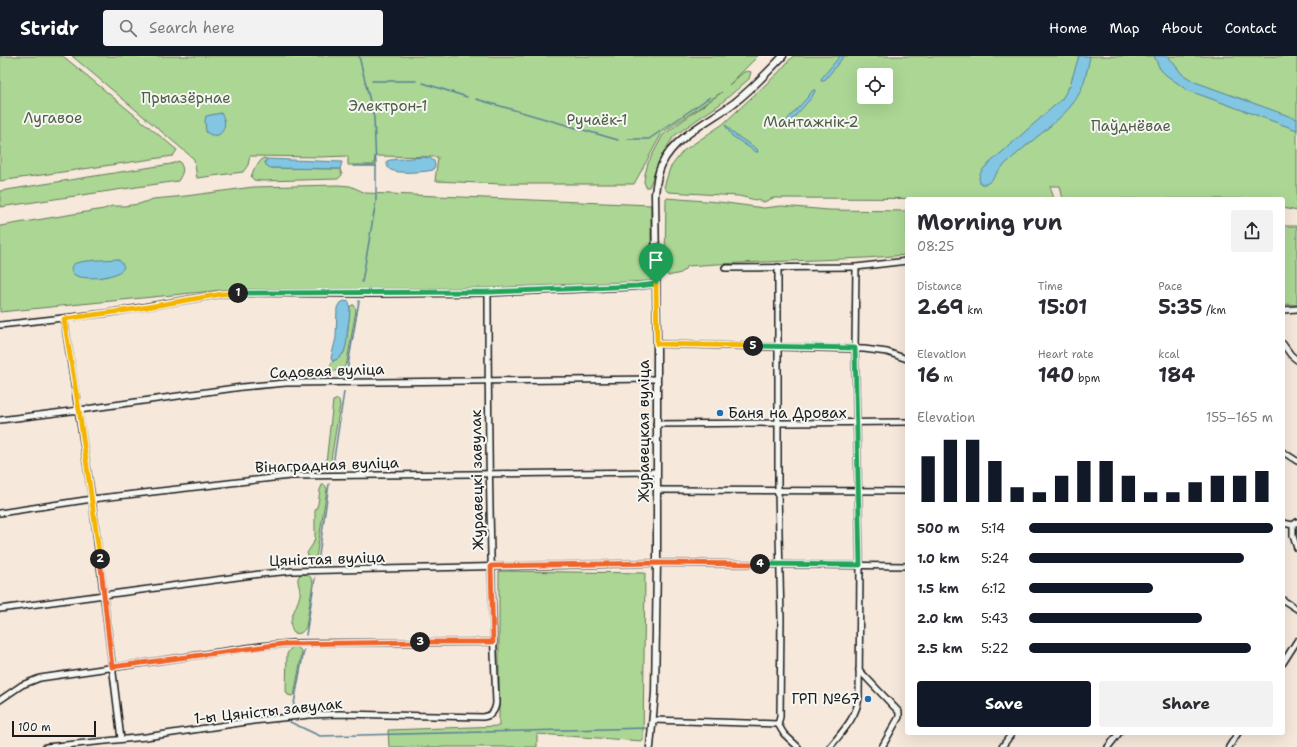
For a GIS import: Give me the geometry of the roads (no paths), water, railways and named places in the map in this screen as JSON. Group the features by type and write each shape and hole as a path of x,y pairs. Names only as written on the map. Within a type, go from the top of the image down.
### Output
{"street":[{"name":"Журавецкая вуліца","path":"650,747 655,678 657,563 656,182 662,164 670,152 696,129 740,98 783,56"},
{"path":"725,268 856,267 905,261"},
{"path":"778,267 777,347 780,564 780,716 778,724 784,734 798,747"},
{"path":"830,747 854,716 857,708 859,670 860,565 858,422 855,348 856,267"},
{"path":"0,325 64,319 136,309 217,295 243,293 370,294 488,292 656,284"},
{"name":"Журавецкі завулак","path":"488,292 489,474 496,703 495,710 492,714"},
{"path":"1285,310 1297,309"},
{"path":"64,319 92,499 121,739"},
{"path":"657,344 855,348 887,352 905,358"},
{"path":"1285,347 1297,360"},
{"name":"Садовая вуліца","path":"0,420 242,387 286,383 656,379"},
{"path":"656,424 905,422"},
{"path":"1285,453 1297,461"},
{"name":"Вінаградная вуліца","path":"0,513 92,499 296,476 657,472"},
{"path":"657,490 905,492"},
{"path":"1295,523 1293,536 1297,548"},
{"name":"Цяністая вуліца","path":"0,610 281,571 657,563 905,566"},
{"path":"1285,601 1297,609"},
{"path":"1285,660 1297,641"},
{"path":"1,696 40,678 283,644 493,642"},
{"path":"859,670 899,712 899,718 882,747"},
{"name":"1-ы Цяністы завулак","path":"46,747 121,739 252,721 316,715 335,714 483,717 492,714"},
{"path":"653,720 778,724"},
{"path":"1002,747 1011,735"},
{"path":"1108,747 1117,735"},
{"path":"1232,746 1237,735"}],"water":[{"path":"840,56 844,56 824,81 821,81 821,79"},
{"path":"1079,56 1090,56 1083,86 1071,106 1055,122 1001,168 988,183 981,184 979,180 981,172 984,168 1062,99 1070,85"},
{"path":"1154,56 1168,56 1182,74 1195,82 1297,119 1297,130 1187,90 1160,69"},
{"path":"813,90 815,91 812,97 789,123 787,123 787,120"},
{"path":"221,113 225,123 220,134 211,135 206,132 206,116"},
{"path":"725,125 734,134 757,149 758,152 732,136"},
{"path":"423,157 430,158 434,161 435,166 433,170 399,172 391,170 387,165 387,161 390,160"},
{"path":"267,159 342,162 340,169 270,168 265,162"},
{"path":"117,259 124,267 121,271 110,276 88,278 77,276 71,270 74,264 80,262"},
{"path":"344,301 349,302 350,309 346,347 341,356 332,361 331,358 336,338 337,308 339,304"}],"waterway":[{"path":"359,56 374,118 376,166 376,201 362,282"},
{"path":"372,81 416,81"},
{"path":"423,83 467,97"},
{"path":"628,139 649,139 710,97"},
{"path":"476,99 618,140"},
{"path":"353,166 376,166"},
{"path":"347,371 359,301"},
{"path":"333,465 344,392"},
{"path":"318,562 329,484"},
{"path":"306,635 315,578"},
{"path":"293,709 304,650"},
{"path":"290,722 320,736 648,728"}],"place":[{"name":"Баня на Дровах","path":"720,413"},
{"name":"ГРП №67","path":"868,699"}],"park label":[{"name":"Прыазёрнае","path":"186,98"},
{"name":"Электрон-1","path":"388,106"},
{"name":"Лугавое","path":"53,118"},
{"name":"Ручаёк-1","path":"597,120"},
{"name":"Мантажнік-2","path":"811,122"},
{"name":"Паўднёвае","path":"1131,126"}]}
